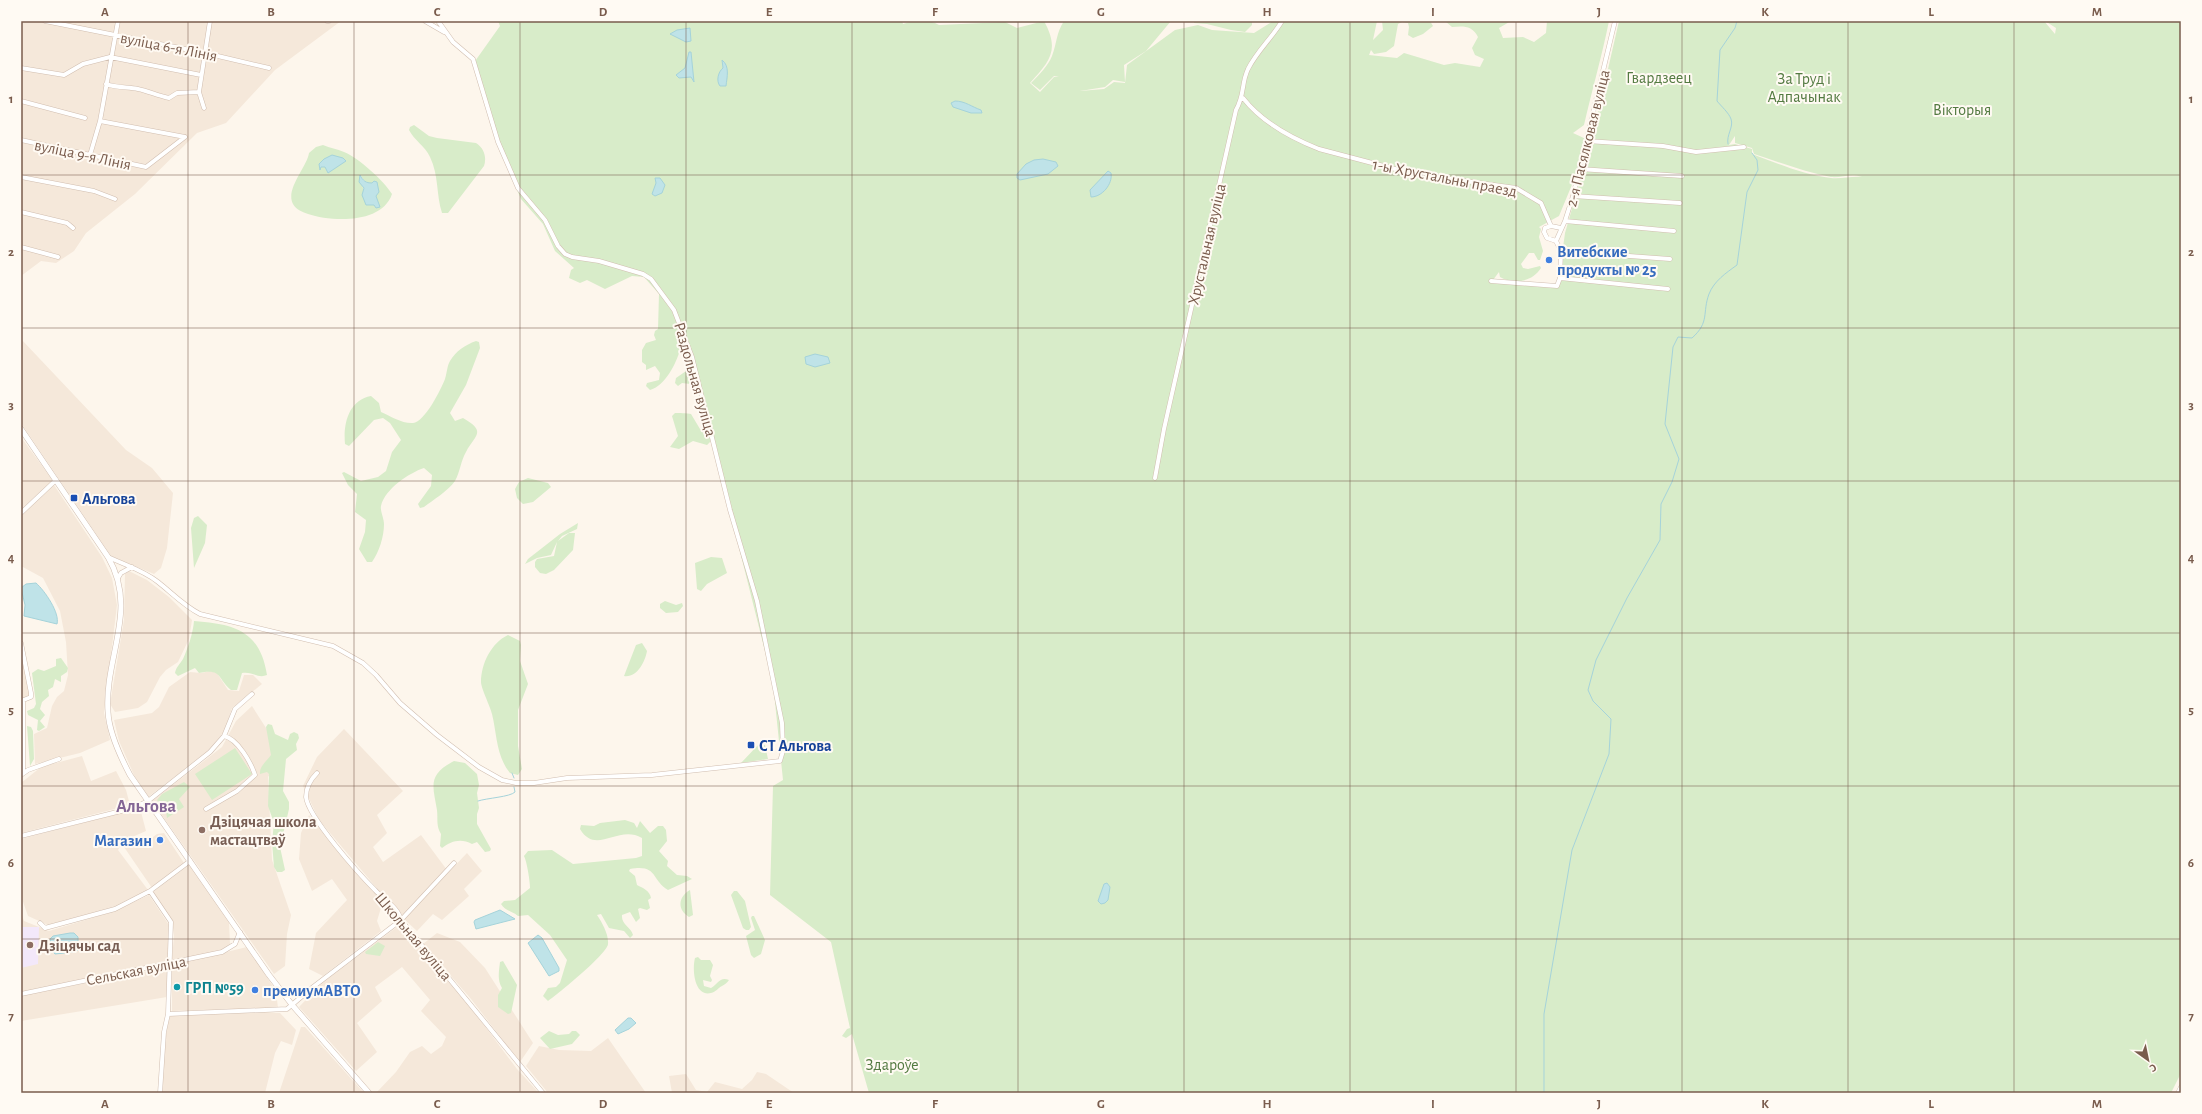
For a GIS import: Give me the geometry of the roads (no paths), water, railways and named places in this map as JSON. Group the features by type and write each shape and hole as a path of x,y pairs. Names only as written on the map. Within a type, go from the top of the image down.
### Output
{"street":[{"name":"вуліца 6-я Лінія","path":"45,21 205,53 269,68"},
{"path":"90,155 100,121 110,57 118,21"},
{"path":"204,108 199,92 210,21"},
{"path":"425,21 445,32"},
{"path":"438,21 445,32"},
{"name":"Хрустальная вуліца","path":"1155,478 1164,429 1236,110 1243,98 1243,82 1248,69 1282,21"},
{"name":"2-я Пасялковая вуліца","path":"1556,241 1565,221 1573,196 1615,21"},
{"name":"Раздольная вуліца","path":"133,567 157,581 192,610 200,614 333,646 353,656 376,675 400,703 437,735 479,767 502,780 516,783 534,783 568,778 652,775 780,761 782,751 782,723 757,601 730,510 692,357 674,310 651,279 643,274 599,261 572,257 565,254 558,246 545,220 518,188 498,142 473,59 453,42 445,32"},
{"path":"21,68 64,75 83,64 110,57 201,75"},
{"path":"106,84 115,87 139,89 154,96 168,98 176,93 199,92"},
{"name":"1-ы Хрустальны праезд","path":"1243,98 1251,108 1267,121 1306,144 1319,149 1414,174 1516,188 1541,203 1551,226"},
{"path":"21,101 85,118"},
{"name":"вуліца 9-я Лінія","path":"21,140 146,167 185,137 100,121"},
{"path":"1587,141 1670,147 1696,152 1744,147"},
{"path":"1580,169 1682,176"},
{"path":"21,177 94,191 115,199"},
{"path":"1573,196 1680,203"},
{"path":"21,212 66,223 73,228"},
{"path":"1565,221 1674,230"},
{"path":"1491,281 1557,286 1560,278 1561,251 1556,241 1550,241 1544,235 1545,228 1551,226 1561,228"},
{"path":"21,247 58,257"},
{"path":"1561,251 1670,259"},
{"path":"1560,278 1668,289"},
{"path":"21,429 108,557 118,578 121,599 121,617 108,694 108,716 125,764 148,801 292,1006 369,1093"},
{"path":"21,513 56,480"},
{"path":"108,557 133,567"},
{"path":"118,578 121,573 133,567"},
{"path":"21,643 31,693 30,697 22,701 22,774 59,760"},
{"path":"21,836 133,808 148,801 210,752 224,736 235,709 252,694"},
{"path":"206,810 237,791 255,776 253,769 234,741 230,737 224,736"},
{"name":"Школьная вуліца","path":"317,773 307,788 306,799 313,814 373,888 396,910 401,920 543,1093"},
{"path":"40,923 45,928 115,909 150,891 190,861"},
{"path":"168,1014 280,1010 292,1006 313,987 401,920 454,864"},
{"path":"150,891 171,922 168,1014 164,1040 160,1093"},
{"name":"Сельская вуліца","path":"21,994 170,964 229,949 235,944 240,931"},
{"path":"2178,1093 2181,1087"}],"water":[{"path":"690,28 691,41 686,42 670,34 677,30"},
{"path":"689,52 691,52 694,82 691,77 679,78 676,75 685,68"},
{"path":"722,60 725,62 727,68 726,86 720,86 718,82 719,74 723,68"},
{"path":"955,101 968,104 981,110 982,113 971,113 953,107 951,103"},
{"path":"332,155 343,158 346,161 328,173 325,167 321,167 320,170 319,164 324,159"},
{"path":"1043,159 1056,162 1058,166 1048,174 1020,180 1017,178 1017,174 1026,164 1034,160"},
{"path":"1108,171 1111,173 1111,177 1106,189 1099,195 1091,197 1090,190"},
{"path":"360,175 366,182 377,182 379,192 376,196 380,207 376,208 374,205 366,205 362,195 364,188 359,182"},
{"path":"655,178 660,178 665,185 662,193 655,196 652,194 656,183"},
{"path":"815,354 828,357 830,363 815,367 806,364 805,357"},
{"path":"36,583 44,591 54,608 57,624 24,616 25,605 21,588 26,584"},
{"path":"1107,883 1110,887 1108,900 1101,904 1098,901 1104,884"},
{"path":"500,910 515,919 476,929 474,922 475,920"},
{"path":"74,933 78,937 78,950 74,952 55,954 53,952 50,939 53,936"},
{"path":"538,935 542,938 559,968 559,971 549,976 528,943"},
{"path":"628,1018 631,1018 636,1023 629,1029 618,1034 615,1030"}],"waterway":[{"path":"1728,144 1728,137 1732,122 1727,112 1717,101 1720,50 1735,28 1737,21"},
{"path":"1544,1093 1544,1014 1572,850 1609,754 1611,719 1593,701 1588,690 1596,660 1627,598 1660,540 1661,504 1672,482 1679,459 1665,424 1673,347 1678,337 1692,338 1698,332 1705,317 1707,301 1711,289 1721,278 1737,265 1747,192 1758,170 1757,160 1752,153"},
{"path":"512,773 514,778"},
{"path":"478,801 512,794 515,792 514,787"}],"place":[{"name":"Витебские продукты № 25","path":"1549,260"},
{"name":"Альгова","path":"74,498"},
{"name":"СТ Альгова","path":"751,745"},
{"name":"Дзіцячая школа мастацтваў","path":"202,830"},
{"name":"Магазин","path":"160,840"},
{"name":"Дзіцячы сад","path":"30,945"},
{"name":"ГРП №59","path":"177,987"},
{"name":"премиумАВТО","path":"255,990"}],"district":[{"name":"Альгова","path":"146,806"}],"park label":[{"name":"Гвардзеец","path":"1659,77"},
{"name":"За Труд і Адпачынак","path":"1804,87"},
{"name":"Вікторыя","path":"1962,109"},
{"name":"Здароўе","path":"892,1064"}]}
